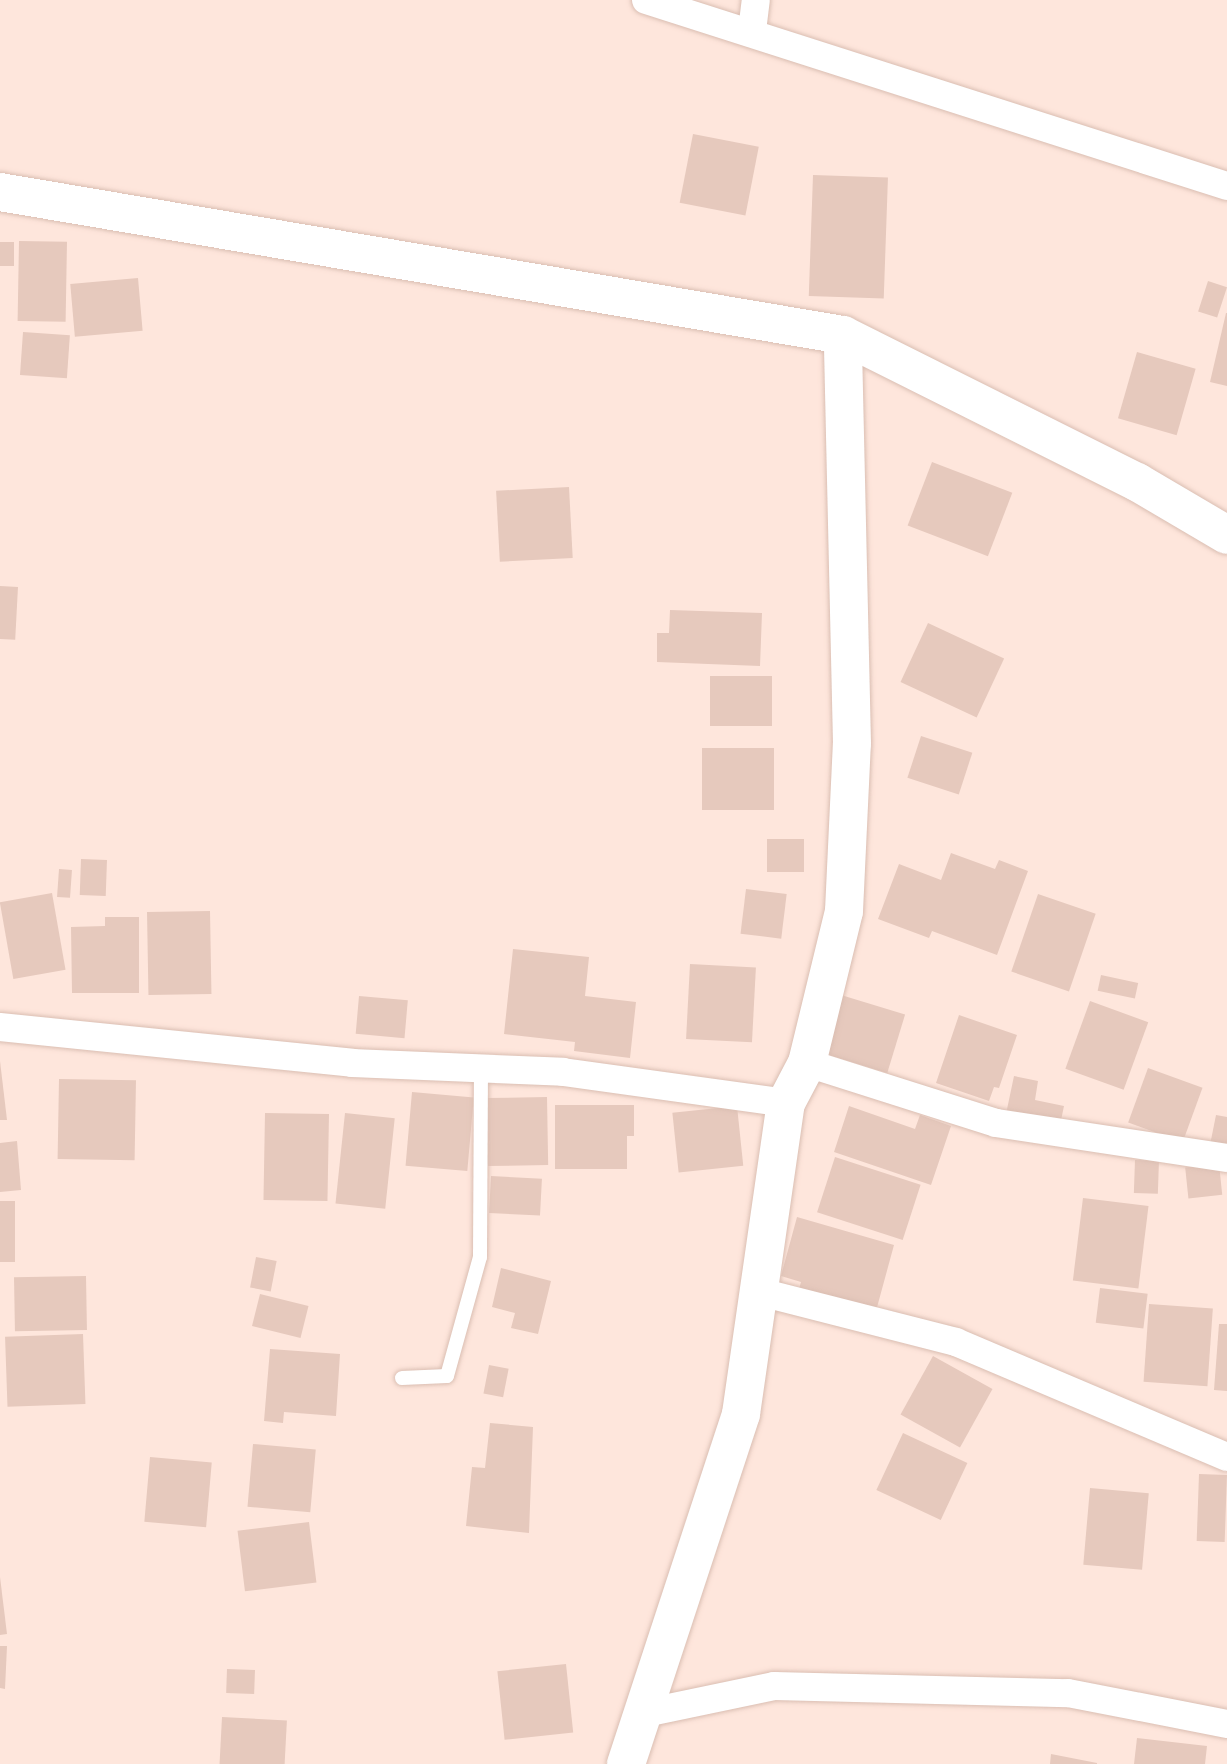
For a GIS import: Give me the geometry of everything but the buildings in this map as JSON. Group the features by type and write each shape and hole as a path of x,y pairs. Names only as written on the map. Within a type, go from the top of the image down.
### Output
{"street":[{"path":"646,0 752,31 1227,186"},
{"path":"752,31 756,0"},
{"path":"0,192 843,335 1137,482 1227,535"},
{"path":"626,1764 645,1713 741,1414 786,1103 807,1063 844,911 852,744 843,335"},
{"path":"0,1027 352,1063 563,1072 786,1103"},
{"path":"807,1063 996,1123 1227,1158"},
{"path":"760,1292 956,1342 1227,1457"},
{"path":"645,1713 787,1686 1068,1693 1227,1724"}],"lane":[{"path":"402,1378 447,1376 480,1257 481,1067"}]}
